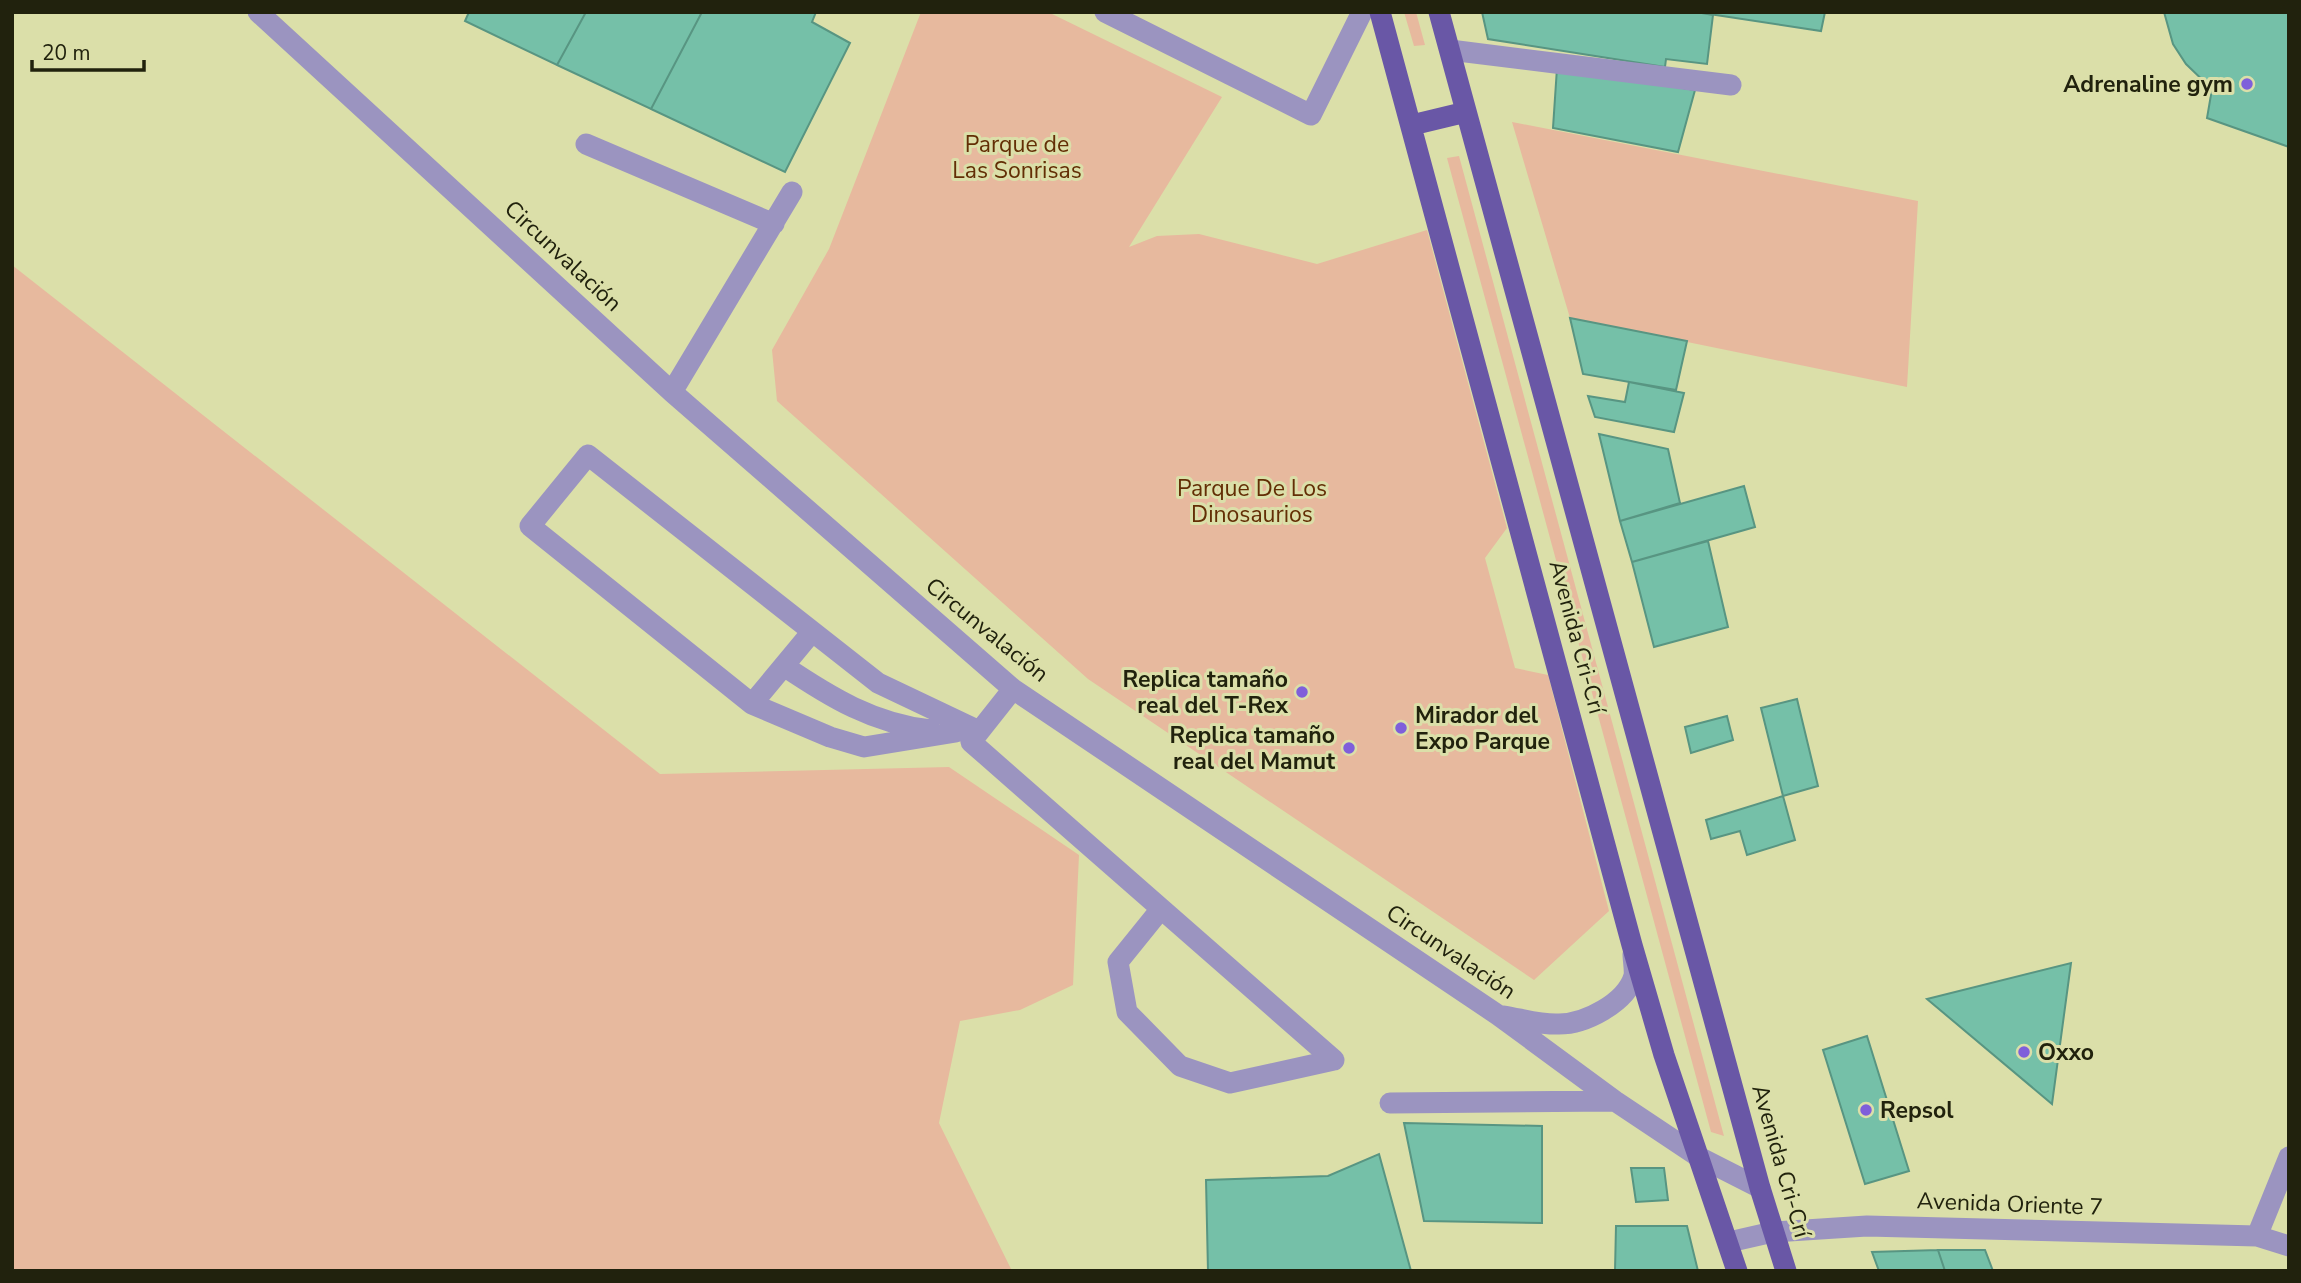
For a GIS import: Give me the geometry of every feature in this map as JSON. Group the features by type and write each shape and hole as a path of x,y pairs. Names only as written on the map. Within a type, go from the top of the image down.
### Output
{"main road":[{"name":"Avenida Cri-Crí","path":"1380,12 1664,1055 1737,1271"},
{"name":"Avenida Cri-Crí","path":"1439,12 1760,1188 1786,1271"},
{"path":"1412,125 1466,112"}],"street":[{"name":"Circunvalación","path":"258,12 672,392 1013,689 1498,1015 1615,1101 1699,1157 1760,1188"},
{"path":"1105,12 1311,115 1362,12"},
{"path":"1450,50 1731,85"},
{"path":"586,144 774,224"},
{"path":"672,392 792,192"},
{"path":"1013,689 969,735 864,747 830,737 751,705 530,526 588,455 811,633 878,683 969,735 1160,910 1334,1060 1230,1083 1180,1066 1127,1012 1118,962 1160,910"},
{"path":"751,705 811,633"},
{"path":"784,666 854,710 913,728 969,735"},
{"path":"1498,1015 1559,1024 1582,1020 1603,1010 1620,996 1634,976 1633,944"},
{"path":"1390,1102 1615,1101"},
{"path":"2257,1236 2289,1157"},
{"name":"Avenida Oriente 7","path":"1729,1242 1773,1232 1867,1226 2257,1236 2289,1246"}],"green space":[{"name":"Parque De Los Dinosaurios","path":"921,12 1048,12 1222,97 1129,247 1157,236 1199,234 1317,264 1427,230 1507,528 1485,558 1515,668 1548,675 1609,911 1534,980 1088,679 777,401 772,350 829,249"},
{"path":"1404,12 1416,12 1425,45 1414,46"},
{"path":"1512,122 1918,201 1907,387 1570,318"},
{"path":"1459,156 1724,1136 1711,1132 1447,158"},
{"path":"12,265 660,774 949,767 1079,855 1073,985 1020,1010 960,1021 939,1123 1012,1271 12,1271"}],"building":[{"path":"469,12 586,12 557,65 465,21"},
{"path":"586,12 702,12 651,109 557,65"},
{"path":"702,12 816,12 812,22 850,43 785,172 651,109"},
{"path":"1482,12 1696,12 1713,15 1707,64 1666,59 1665,67 1488,39"},
{"path":"1696,12 1825,12 1821,31"},
{"name":"Adrenaline gym","path":"2164,12 2289,12 2289,147 2207,118 2212,89 2186,64 2173,44"},
{"path":"1557,68 1695,90 1678,152 1553,128"},
{"path":"1570,318 1687,341 1676,390 1583,374"},
{"path":"1629,382 1684,393 1674,432 1595,417 1588,396 1625,402"},
{"path":"1599,434 1668,449 1680,503 1620,521"},
{"path":"1744,486 1755,527 1632,562 1620,521"},
{"path":"1708,541 1728,627 1654,647 1632,562"},
{"path":"1797,699 1818,786 1783,796 1761,708"},
{"path":"1727,716 1733,740 1691,753 1685,727"},
{"path":"1783,796 1795,840 1747,855 1740,831 1711,839 1706,820"},
{"name":"Oxxo","path":"2071,963 2052,1104 1927,999"},
{"name":"Repsol","path":"1867,1036 1909,1171 1865,1184 1823,1050"},
{"path":"1404,1123 1542,1126 1542,1223 1424,1221"},
{"path":"1379,1154 1411,1271 1208,1271 1206,1180 1328,1176"},
{"path":"1631,1168 1664,1168 1668,1200 1636,1202"},
{"path":"1616,1226 1687,1226 1698,1271 1615,1271"},
{"path":"1938,1250 1945,1271 1879,1271 1872,1252"},
{"path":"1938,1250 1985,1250 1993,1271 1945,1271"}],"place":[{"name":"Adrenaline gym","path":"2247,84"},
{"name":"Replica tamaño real del T-Rex","path":"1302,692"},
{"name":"Mirador del Expo Parque","path":"1401,728"},
{"name":"Replica tamaño real del Mamut","path":"1349,748"},
{"name":"Oxxo","path":"2024,1052"},
{"name":"Repsol","path":"1866,1110"}],"park label":[{"name":"Parque de Las Sonrisas","path":"1017,157"}]}
